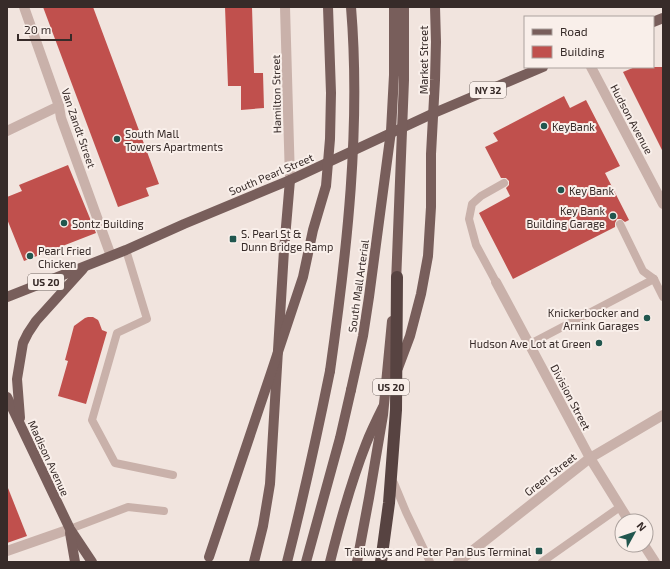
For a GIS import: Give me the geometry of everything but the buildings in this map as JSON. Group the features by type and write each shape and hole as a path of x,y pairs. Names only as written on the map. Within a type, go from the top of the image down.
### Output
{"highway":[{"path":"381,562 389,503 396,410 397,277"}],"main road":[{"path":"207,562 269,381 300,283 326,186 330,139 331,93 328,7"},
{"name":"South Mall Arterial","path":"287,562 304,497 328,379 343,271 351,186 354,128 354,70 351,7"},
{"name":"South Mall Arterial","path":"306,562 340,438 363,336 368,305 391,132 394,75 394,7"},
{"path":"357,562 383,416 397,277 404,80 404,7"},
{"name":"Market Street","path":"434,113 436,48 435,7"},
{"name":"South Pearl Street","path":"7,297 126,250 290,180 434,113 540,68"},
{"name":"US 20","path":"330,562 343,512 366,444 390,390 410,336 421,294 428,256 432,207 431,154 434,113"},
{"path":"254,562 263,526 270,484 284,250 290,180"},
{"path":"20,424 17,379 23,343 36,320 86,266"},
{"name":"Madison Avenue","path":"7,397 70,529 92,562"},
{"name":"Madison Avenue","path":"70,529 75,562"}],"street":[{"name":"Van Zandt Street","path":"24,7 59,106 61,118 111,256"},
{"name":"Hamilton Street","path":"285,7 290,180"},
{"name":"Hudson Avenue","path":"592,68 663,204"},
{"path":"7,131 59,106"},
{"name":"Division Street","path":"496,282 590,458 624,513"},
{"name":"Green Street","path":"458,562 590,458 663,415"},
{"path":"7,552 70,529"},
{"path":"649,553 655,562"}],"lane":[{"path":"496,282 476,245 469,219 472,204 481,196 504,183"},
{"path":"620,224 643,271 654,279 663,297"},
{"path":"126,250 147,319 117,333 92,420 116,463 173,475"},
{"path":"530,344 654,279"},
{"path":"394,483 430,562"},
{"path":"70,529 128,507 164,511"},
{"path":"542,562 620,507"}],"place":[{"name":"KeyBank","path":"544,126"},
{"name":"South Mall Towers Apartments","path":"117,139"},
{"name":"Key Bank","path":"561,190"},
{"name":"Key Bank Building Garage","path":"613,216"},
{"name":"Sontz Building","path":"64,223"},
{"name":"S. Pearl St & Dunn Bridge Ramp","path":"233,239"},
{"name":"Pearl Fried Chicken","path":"30,256"},
{"name":"Knickerbocker and Arnink Garages","path":"647,318"},
{"name":"Hudson Ave Lot at Green","path":"599,343"},
{"name":"Trailways and Peter Pan Bus Terminal","path":"539,551"}]}
